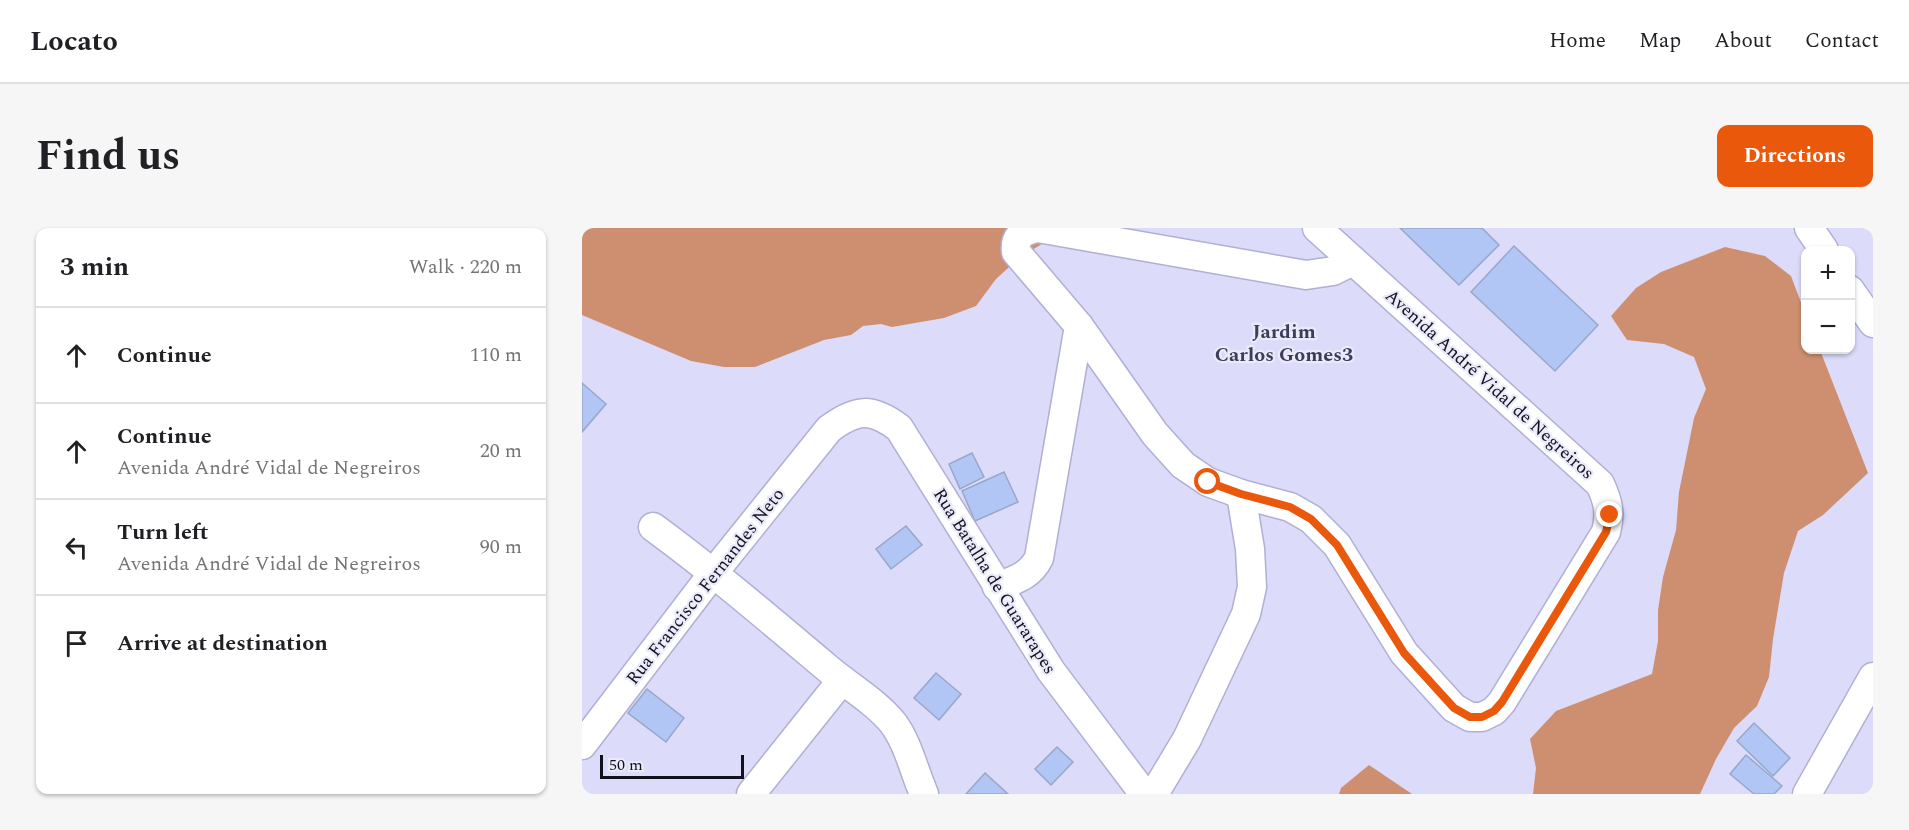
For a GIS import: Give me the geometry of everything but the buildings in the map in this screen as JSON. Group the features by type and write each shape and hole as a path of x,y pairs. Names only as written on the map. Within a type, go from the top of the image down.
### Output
{"street":[{"path":"1154,794 1187,739 1246,614 1252,587 1250,549 1241,494 1208,482 1183,465 1155,434 1079,326 1016,252 1015,243 1019,236 1027,230 1037,228 1306,275 1333,271 1353,261"},
{"name":"Avenida André Vidal de Negreiros","path":"1241,494 1290,507 1311,519 1337,545 1404,653 1454,708 1470,717 1482,717 1494,711 1502,702 1606,532 1610,515 1607,498 1600,483 1317,228"},
{"path":"1809,228 1821,246"},
{"path":"1855,296 1873,323"},
{"path":"997,587 1023,577 1034,569 1040,558 1079,326"},
{"name":"Rua Batalha de Guararapes","path":"829,429 846,417 865,412 884,416 899,428 1051,671 1144,794"},
{"name":"Rua Francisco Fernandes Neto","path":"582,745 714,572 829,429"},
{"path":"653,526 714,572 879,709 894,725 904,743 924,794"},
{"path":"1807,794 1873,677"},
{"path":"751,794 842,680"}],"shaded area":[{"path":"582,228 1068,228 1019,258 996,279 976,306 944,318 892,327 881,324 863,326 851,335 824,340 755,367 724,367 691,361 582,315"},
{"path":"1725,247 1765,256 1791,276 1801,302 1801,354 1822,354 1868,473 1823,515 1798,531 1784,573 1769,677 1757,706 1734,728 1716,759 1700,794 1533,794 1536,768 1530,739 1556,711 1652,674 1658,641 1658,610 1663,577 1676,530 1679,492 1694,418 1706,389 1694,357 1664,344 1627,340 1611,316 1636,288 1661,272"},
{"path":"1369,765 1412,794 1339,794 1341,788"}],"district":[{"name":"Jardim Carlos Gomes3","path":"1284,342"}],"route":[{"path":"1208,482 1241,494 1290,507 1311,519 1337,545 1404,653 1454,708 1470,717 1482,717 1494,711 1502,702 1606,532 1610,515"}]}
